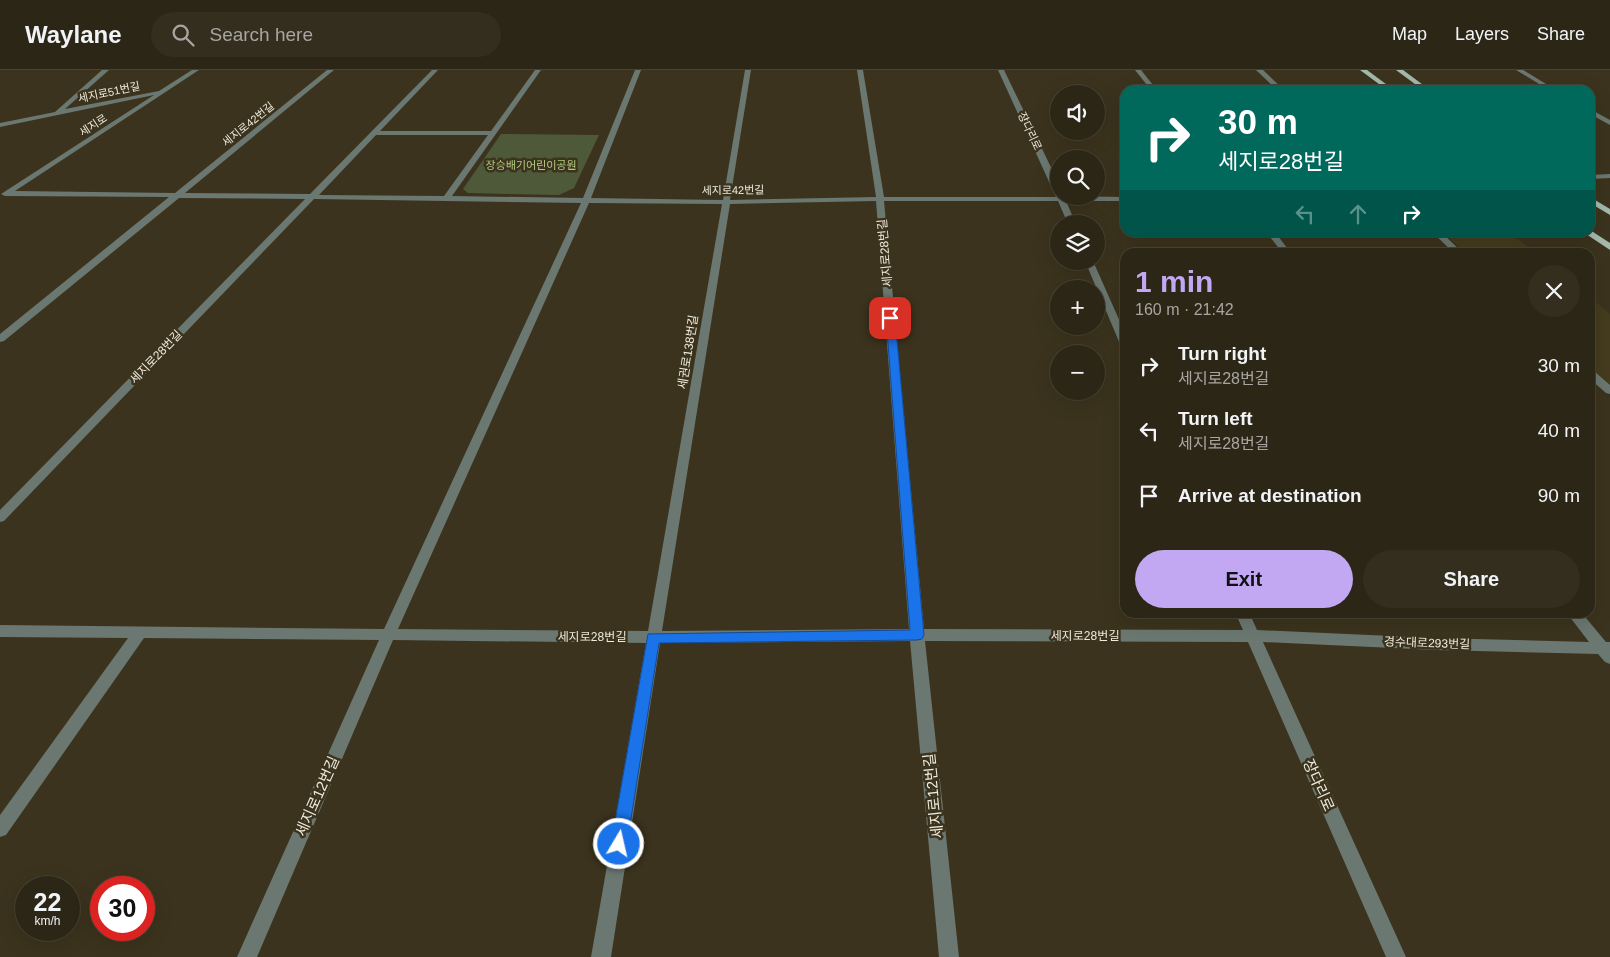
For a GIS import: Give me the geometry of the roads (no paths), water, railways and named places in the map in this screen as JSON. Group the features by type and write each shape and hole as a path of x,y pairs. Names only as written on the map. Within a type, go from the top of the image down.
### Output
{"main road":[{"path":"1363,70 1384,85"},
{"path":"1399,70 1420,85"},
{"path":"1595,202 1610,213"},
{"path":"1595,236 1610,247"}],"street":[{"name":"세지로51번길","path":"57,113 106,70"},
{"name":"세지로","path":"3,195 196,70"},
{"name":"세지로42번길","path":"179,195 331,70"},
{"path":"312,197 435,70"},
{"path":"446,199 538,70"},
{"path":"388,635 586,200 638,70"},
{"name":"세권로138번길","path":"601,957 748,70"},
{"path":"860,70 880,198"},
{"name":"장다리로","path":"1001,70 1050,175"},
{"path":"1138,70 1150,85"},
{"path":"1259,70 1276,85"},
{"path":"1518,70 1544,85"},
{"name":"세지로51번길","path":"0,125 166,90"},
{"path":"1595,114 1610,123"},
{"path":"374,133 493,133"},
{"path":"1595,178 1610,176"},
{"name":"세지로42번길","path":"3,195 179,195 725,202 1050,196"},
{"path":"0,339 179,195"},
{"name":"세지로28번길","path":"0,518 312,197"},
{"name":"세지로28번길","path":"880,198 917,635"},
{"name":"세지로42번길","path":"1105,198 1120,199"},
{"path":"1274,237 1283,248"},
{"path":"1442,237 1454,248"},
{"path":"1093,270 1120,332"},
{"path":"1595,378 1610,391"},
{"name":"장다리로","path":"1245,618 1396,957"},
{"name":"경수대로293번길","path":"1579,618 1607,651"},
{"name":"세지로28번길","path":"0,631 653,637 917,635 1253,636"},
{"path":"0,829 140,632"},
{"name":"세지로12번길","path":"246,957 388,635"},
{"name":"세지로12번길","path":"917,635 949,957"},
{"name":"경수대로293번길","path":"1253,636 1607,651"}],"park label":[{"name":"장승배기어린이공원","path":"531,165"}]}
